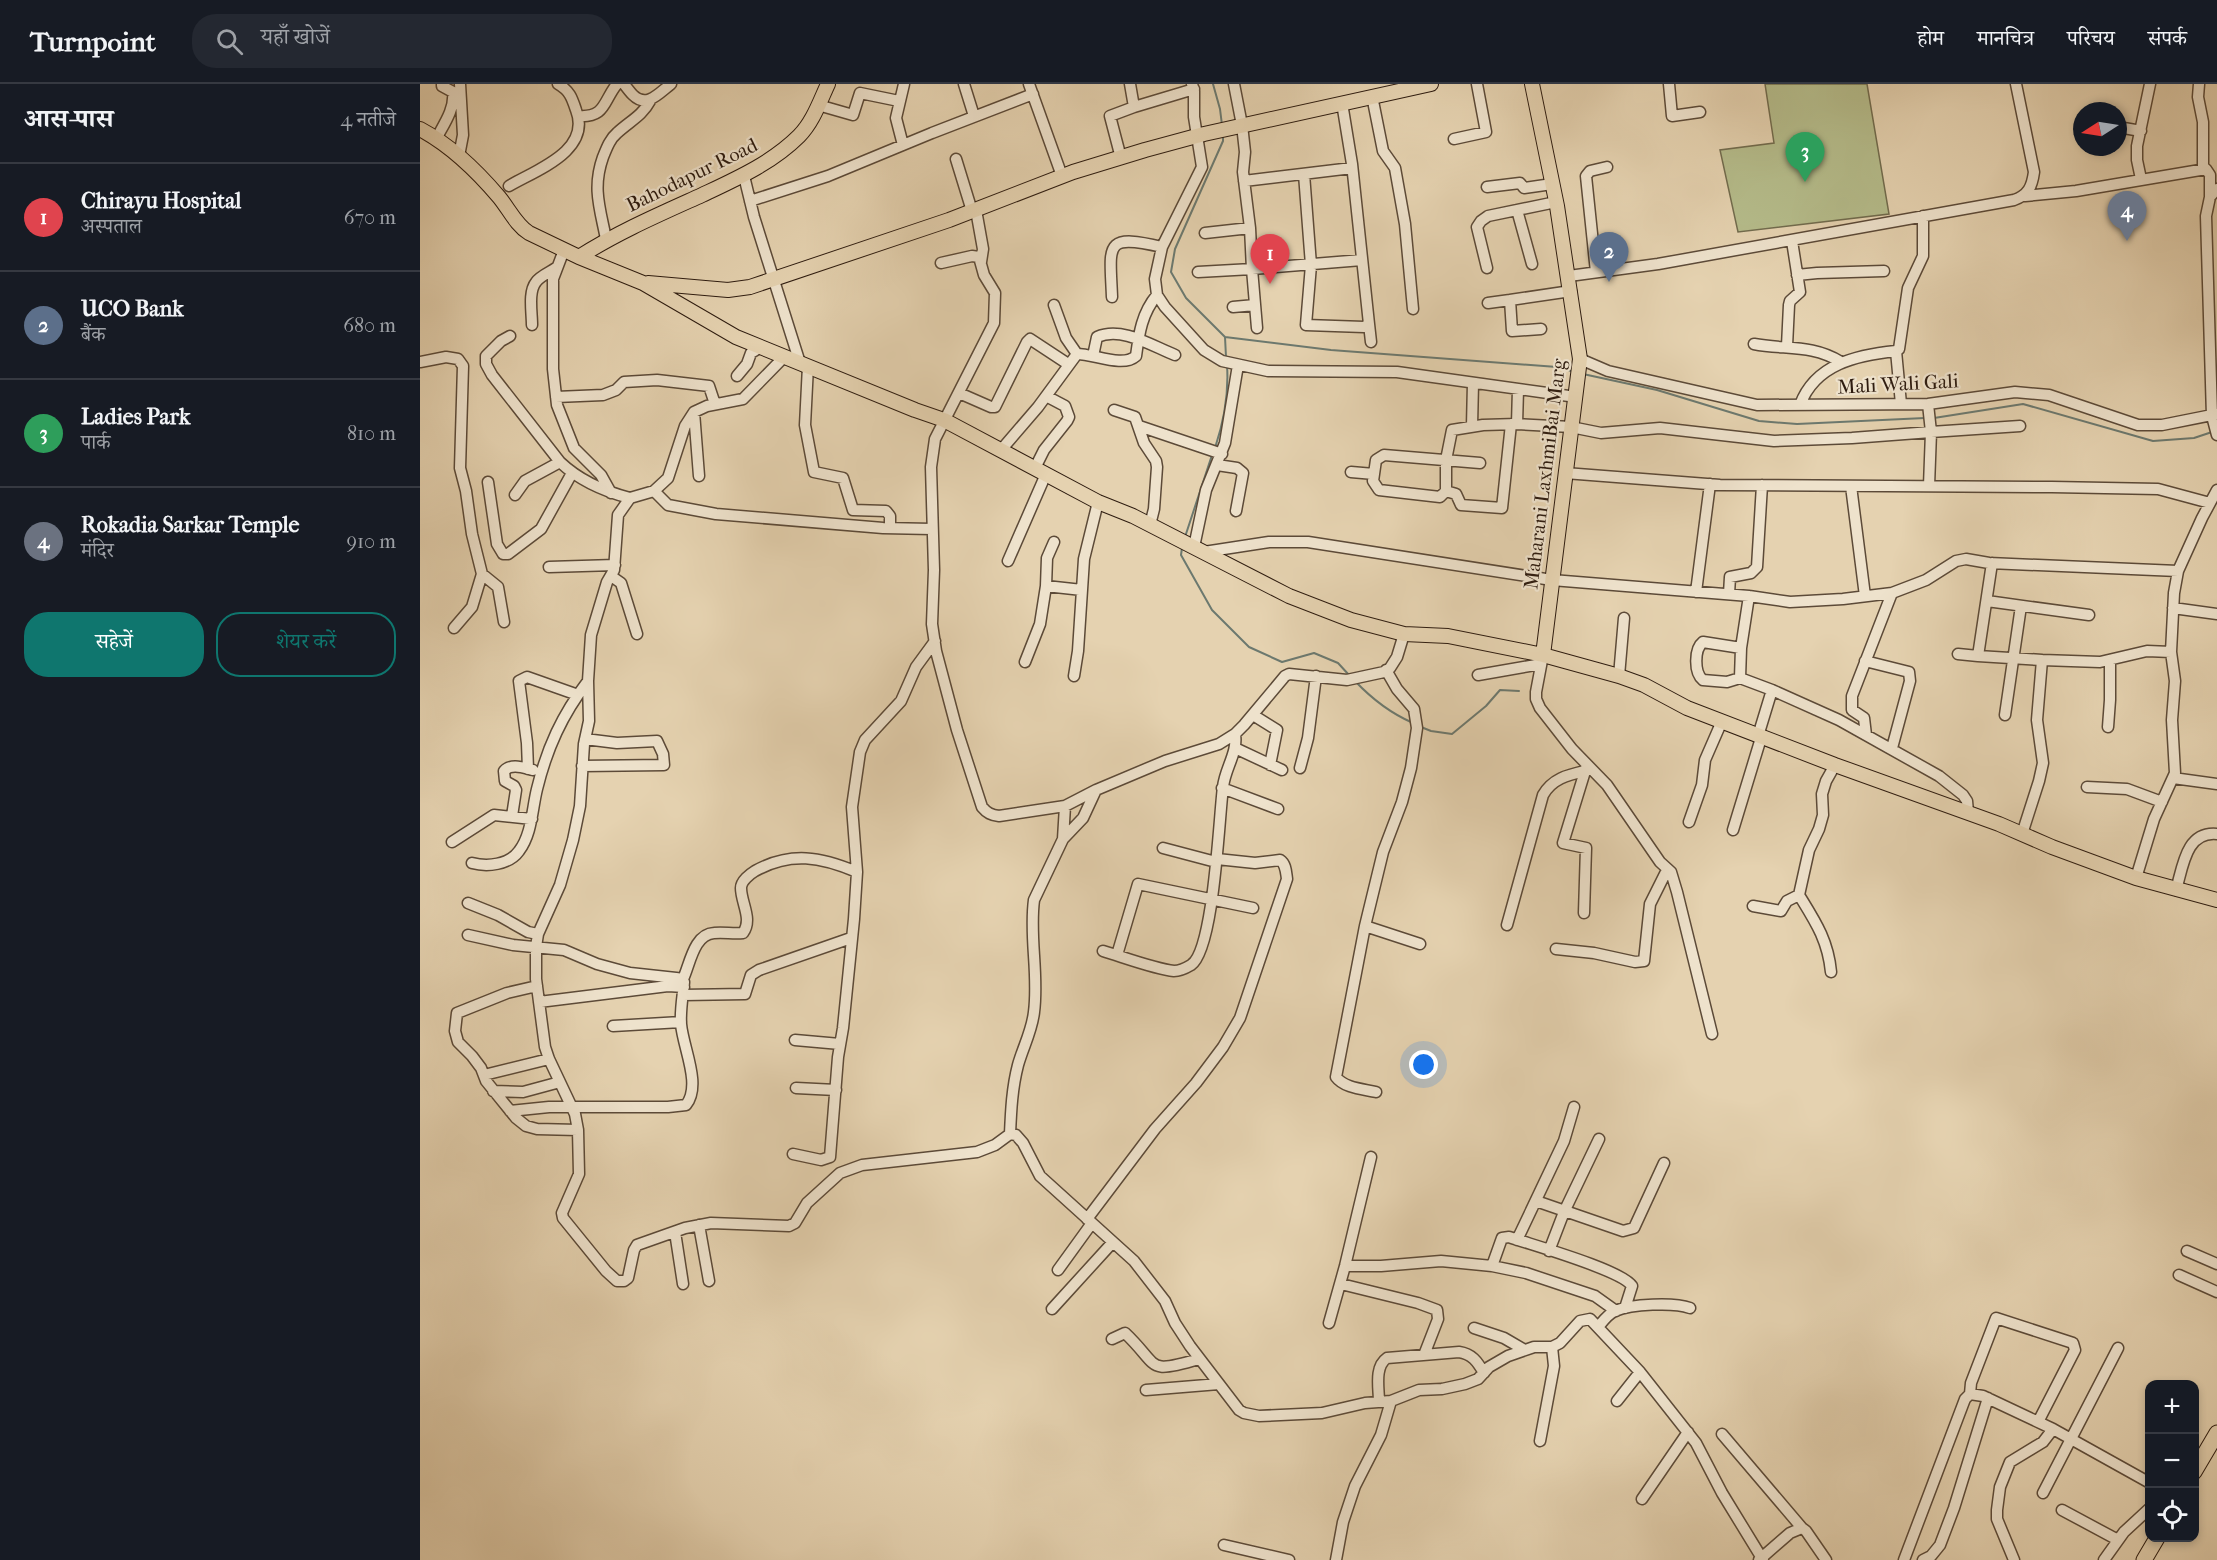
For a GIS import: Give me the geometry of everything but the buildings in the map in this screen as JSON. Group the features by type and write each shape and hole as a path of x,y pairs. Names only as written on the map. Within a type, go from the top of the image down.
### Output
{"highway":[{"path":"2199,1464 2217,1433"},
{"path":"2144,1560 2155,1542"}],"main road":[{"name":"Bahodapur Road","path":"579,257 606,239 744,176 775,156 799,136 809,123 828,84"},
{"name":"Maharani LaxhmiBai Marg","path":"1532,84 1569,276 1580,363 1542,660"},
{"path":"643,283 728,290 750,287 974,210 1062,176 1200,134 1424,85"},
{"path":"420,129 459,156 498,196 523,229 579,257 643,283 736,337 944,420 1098,502 1150,525 1289,596 1351,620 1404,634 1448,636 1542,660 1618,676 1644,685 1687,708 1760,737 1968,813 2136,878 2217,900"}],"street":[{"path":"436,139 452,108 454,99 453,92 442,84"},
{"path":"459,156 463,135 460,84"},
{"path":"508,186 568,149 579,129 578,116 570,93 558,84"},
{"path":"578,116 590,117 600,112 618,84"},
{"path":"624,84 638,99 650,101"},
{"path":"606,239 596,190 600,165 610,140 641,116 650,101 671,84"},
{"path":"903,145 896,118 904,84"},
{"path":"964,84 974,116"},
{"path":"1130,84 1134,107"},
{"path":"1234,84 1245,152 1244,181 1250,228 1257,328"},
{"path":"1454,139 1486,132 1477,84"},
{"path":"1669,84 1672,116 1700,112"},
{"path":"2016,84 2034,172 2033,182 2025,196"},
{"path":"2141,179 2137,146 2150,84"},
{"path":"2199,84 2198,97 2203,122 2203,169"},
{"path":"1121,158 1110,116 1193,87 1194,117 1200,134 1202,167 1162,247 1155,271 1157,295 1204,350 1230,363 1268,371 1397,372 1518,389 1577,392"},
{"path":"750,201 828,176 974,116 1031,89 1062,176"},
{"path":"818,105 853,115 860,93 899,101"},
{"path":"1372,96 1383,151 1395,168 1405,224 1413,309"},
{"path":"1342,103 1352,168 1371,342"},
{"path":"2127,129 2141,131"},
{"path":"956,159 974,210 983,249 981,262 984,275 995,293 995,314 994,323 935,439 932,455 932,624 957,730 982,807 991,815 999,816 1065,806 1096,790 1165,761 1219,744 1235,734 1285,676 1296,674 1353,678 1377,675 1386,670 1397,657 1404,634"},
{"path":"1596,272 1586,176 1590,171 1607,167"},
{"path":"1244,181 1352,168"},
{"path":"1569,276 1658,264 1792,241 2014,200 2025,196 2076,191 2203,169 2209,171 2213,193 2206,216 2212,266 2216,431"},
{"path":"1304,174 1311,265 1306,325 1359,328 1369,324"},
{"path":"744,176 774,278 804,365 805,425 814,472 843,478 853,510 886,511 890,516 890,528"},
{"path":"1487,187 1520,183 1524,188 1552,184"},
{"path":"1487,268 1478,227 1481,221 1488,216 1556,202"},
{"path":"1517,210 1532,264"},
{"path":"1902,404 1896,351 1901,344 1908,288 1923,256 1923,216"},
{"path":"1205,233 1250,228"},
{"path":"1112,297 1110,255 1116,245 1128,240 1162,247"},
{"path":"1787,346 1789,305 1790,301 1800,292 1792,241"},
{"path":"564,250 553,279 552,320 559,413 574,448 601,475 611,493"},
{"path":"941,263 976,256 981,262"},
{"path":"1198,272 1362,260"},
{"path":"532,325 534,283 556,268"},
{"path":"1797,275 1884,271"},
{"path":"1488,303 1571,291"},
{"path":"1054,305 1066,338 1077,354 1127,362 1136,356 1147,307 1157,295"},
{"path":"1510,300 1512,331 1541,329"},
{"path":"1233,307 1255,304"},
{"path":"1093,356 1095,340 1101,335 1121,334 1175,355"},
{"path":"510,336 488,351 486,364 492,375 560,462 572,473 611,493 630,498 654,491 663,484 671,472 686,426 694,412 715,404 743,399 785,356"},
{"path":"959,393 994,407 1007,378 1030,339 1068,364"},
{"path":"1754,344 1770,347 1787,346 1822,352 1840,362"},
{"path":"737,375 747,364 751,353 761,347"},
{"path":"1800,405 1806,390 1840,362 1861,356 1896,351"},
{"path":"1001,450 1077,354"},
{"path":"420,362 446,357 458,359 463,366 460,468 482,574 472,607 454,628"},
{"path":"1230,363 1222,454 1206,490 1196,548 1269,542 1308,542 1552,580 1729,594 1790,602 1892,593 1926,580 1956,561 1966,559 1992,563 2178,571"},
{"name":"Mali Wali Gali","path":"1580,363 1742,402 1770,406 1902,404 1929,418 2015,392 2049,395 2138,425 2162,425 2215,415"},
{"path":"556,397 603,395 616,390 624,382 657,380 709,386 715,404"},
{"path":"1472,426 1473,383"},
{"path":"1446,491 1456,494 1461,505 1502,508 1518,389"},
{"path":"1008,561 1041,471 1044,450 1069,417 1065,406 1046,396"},
{"path":"1114,410 1135,417 1144,443 1156,461 1154,509 1150,525"},
{"path":"694,412 699,476"},
{"path":"1929,418 1929,486"},
{"path":"1480,463 1446,460 1384,455 1376,460 1375,487 1379,490 1440,497 1446,491 1446,460 1452,430 1472,426 1514,424 1571,427 1600,433 1660,428 1774,441 1852,438 1929,418 2020,426"},
{"path":"1138,426 1222,454"},
{"path":"515,495 525,481 560,462"},
{"path":"1217,465 1237,468 1243,473 1236,511"},
{"path":"1351,472 1374,474"},
{"path":"488,482 497,544 503,554 508,554 514,552 541,529 572,473"},
{"path":"1565,473 1710,484 2158,489 2210,503"},
{"path":"1696,592 1710,484"},
{"path":"1729,594 1730,578 1751,573 1757,567 1762,485"},
{"path":"1851,486 1865,596"},
{"path":"2136,878 2154,819 2173,778 2175,764 2172,720 2175,681 2171,652 2178,571 2217,490"},
{"path":"654,491 668,505 716,514 890,528 932,529"},
{"path":"630,498 618,515 615,566 591,635 588,681 589,721 582,766 580,806 573,840 560,885 538,934 536,947 538,1002 542,1029 549,1059 573,1108 578,1131 579,1174 562,1213 563,1218 606,1271 617,1281 624,1281 628,1278 634,1250 638,1245 699,1225 722,1222 789,1226 795,1222 807,1203 840,1173 862,1165 977,1152 995,1145 1010,1134 1016,1135 1023,1143 1040,1176 1134,1262 1165,1300 1175,1323 1199,1359 1239,1410 1244,1413 1259,1416 1322,1413 1365,1403 1391,1401 1419,1390 1442,1389 1465,1384 1478,1379 1484,1372 1508,1356 1523,1350 1552,1347 1560,1342 1583,1318 1590,1319 1640,1372 1696,1443 1761,1559 1790,1533 1802,1528"},
{"path":"1074,676 1078,651 1084,559 1098,502"},
{"path":"1025,662 1040,624 1046,586 1047,558 1054,542"},
{"path":"1978,656 1992,563"},
{"path":"549,567 615,566"},
{"path":"482,574 498,587 504,622"},
{"path":"610,576 621,583 637,634"},
{"path":"1046,586 1082,590"},
{"path":"1866,735 1864,718 1855,713 1851,705 1852,696 1892,593"},
{"path":"1740,678 1741,648 1749,596"},
{"path":"1987,601 2089,615"},
{"path":"2005,716 2021,606"},
{"path":"2173,608 2217,614"},
{"path":"1618,676 1624,618"},
{"path":"793,1154 821,1160 830,1157 857,872 852,807 860,752 865,740 902,701 916,667 935,641"},
{"path":"1741,648 1703,642 1699,645 1697,652 1699,677 1703,680 1728,682 1740,678 1839,720 1892,748 1959,791 1967,801 1968,813"},
{"path":"1958,654 2093,662 2147,651 2171,652"},
{"path":"1478,675 1542,660 1536,692 1540,708 1586,767 1607,785 1667,870 1671,872 1712,1034"},
{"path":"2022,834 2043,763 2037,720 2042,660"},
{"path":"2108,727 2110,660"},
{"path":"1865,661 1909,672 1910,681 1892,748"},
{"path":"1376,1092 1340,1083 1336,1077 1365,926 1383,852 1402,802 1411,768 1417,725 1414,709 1397,689 1386,670"},
{"path":"1300,768 1308,738 1316,676"},
{"path":"528,769 520,678 527,677 578,694"},
{"path":"472,863 483,866 492,865 515,856 520,851 532,819 541,773 553,736 588,681"},
{"path":"1732,830 1772,690"},
{"path":"1253,715 1277,730 1270,765"},
{"path":"1689,822 1702,784 1705,760 1722,721"},
{"path":"1103,951 1175,971 1194,963 1201,952 1216,860 1222,788 1235,748 1235,734"},
{"path":"582,766 664,765 663,754 657,741 652,739 617,743 585,739"},
{"path":"1235,748 1282,770"},
{"path":"1831,972 1829,951 1799,894 1809,850 1823,815 1822,794 1835,765"},
{"path":"512,816 516,790 514,786 505,781 504,771 510,767 541,773"},
{"path":"1584,913 1586,848 1563,843 1586,767"},
{"path":"1507,925 1543,795 1548,786 1555,781 1586,767"},
{"path":"2173,778 2217,784"},
{"path":"2086,787 2127,789 2162,802"},
{"path":"1222,788 1278,809"},
{"path":"1010,1134 1011,1103 1018,1065 1031,1031 1035,1009 1036,970 1032,910 1034,900 1063,839 1083,818 1096,790"},
{"path":"1063,839 1065,806"},
{"path":"452,842 489,817 500,814 532,819"},
{"path":"2176,890 2190,847 2202,835 2217,834"},
{"path":"1058,1270 1155,1129 1196,1083 1223,1047 1244,1007 1287,879 1284,862 1280,860 1255,863 1216,860 1163,848"},
{"path":"510,1111 549,1107 686,1105 691,1098 694,1086 681,1022 683,987 694,950 704,935 743,933 746,929 746,904 741,889 742,883 751,873 774,861 798,858 835,862 857,872"},
{"path":"1556,949 1594,953 1635,962 1644,961 1650,904 1667,870"},
{"path":"1117,955 1138,884 1253,908"},
{"path":"1753,906 1781,911 1786,901 1799,894"},
{"path":"468,903 498,915 528,932 538,934"},
{"path":"1365,926 1420,944"},
{"path":"468,935 504,944 564,950 597,964 683,987"},
{"path":"538,1002 668,986 745,994 750,975 759,970 851,938"},
{"path":"537,986 507,993 457,1013 454,1031 458,1042 472,1056 493,1091 526,1126 537,1129 578,1131"},
{"path":"613,1026 681,1022"},
{"path":"795,1040 840,1044"},
{"path":"484,1075 549,1059"},
{"path":"493,1091 523,1092 560,1082"},
{"path":"796,1088 836,1090"},
{"path":"1517,1240 1564,1141 1574,1107"},
{"path":"1549,1251 1564,1212 1599,1139"},
{"path":"1329,1323 1341,1284 1371,1157"},
{"path":"1536,1201 1623,1231 1635,1228 1664,1163"},
{"path":"699,1225 709,1281"},
{"path":"675,1232 683,1284"},
{"path":"1492,1266 1502,1238 1509,1237 1627,1279 1632,1286 1621,1309 1598,1327"},
{"path":"1052,1309 1113,1242"},
{"path":"2187,1251 2217,1264"},
{"path":"1345,1266 1381,1266 1442,1261 1492,1266 1526,1273 1594,1296 1621,1309 1672,1305 1690,1308"},
{"path":"2180,1275 2217,1292"},
{"path":"1341,1284 1437,1310 1438,1320 1424,1355"},
{"path":"1905,1560 1965,1399 1970,1394 1971,1383 1996,1318 2073,1343 2075,1350 2038,1422"},
{"path":"1474,1328 1504,1338 1523,1350"},
{"path":"1112,1339 1125,1333 1150,1363 1157,1366 1164,1367 1199,1359"},
{"path":"1540,1441 1554,1366 1552,1347"},
{"path":"2043,1493 2069,1438 2118,1348"},
{"path":"1379,1402 1379,1369 1382,1361 1387,1358 1467,1353 1477,1361 1484,1372"},
{"path":"1617,1401 1640,1372"},
{"path":"1146,1390 1219,1384"},
{"path":"1970,1394 1988,1398 2053,1429 2145,1481"},
{"path":"1923,1560 1931,1556 1940,1545 1954,1508 1988,1398"},
{"path":"1336,1560 1343,1521 1355,1486 1381,1435 1391,1401"},
{"path":"2014,1560 1997,1519 2000,1487 2010,1462 2043,1442 2053,1429"},
{"path":"1642,1499 1688,1432"},
{"path":"1722,1434 1806,1531 1826,1560"},
{"path":"2062,1510 2118,1540"},
{"path":"2104,1560 2124,1532 2145,1513"},
{"path":"1224,1545 1289,1560"}],"green space":[{"path":"1765,84 1867,84 1889,214 1738,232 1720,150 1774,143"}],"waterway":[{"path":"1213,84 1222,125"},
{"path":"1223,134 1223,141 1175,249 1171,272 1186,298 1225,337 1331,350 1557,367 1575,372"},
{"path":"1225,337 1226,357"},
{"path":"1215,448 1225,407 1227,365"},
{"path":"1583,374 1657,390 1759,421 1797,424 1925,418"},
{"path":"1934,418 2023,404 2153,441 2194,438 2212,432"},
{"path":"1185,537 1212,455"},
{"path":"1182,548 1181,555 1212,610 1249,647 1282,662 1314,653 1338,663 1349,675"},
{"path":"1355,681 1382,705 1413,723"},
{"path":"1421,727 1452,734 1486,706 1500,690 1519,691"}],"place":[{"name":"Ladies Park","path":"1805,182"},
{"name":"Rokadia Sarkar Temple","path":"2127,241"},
{"name":"UCO Bank","path":"1609,282"},
{"name":"Chirayu Hospital","path":"1270,284"}]}
